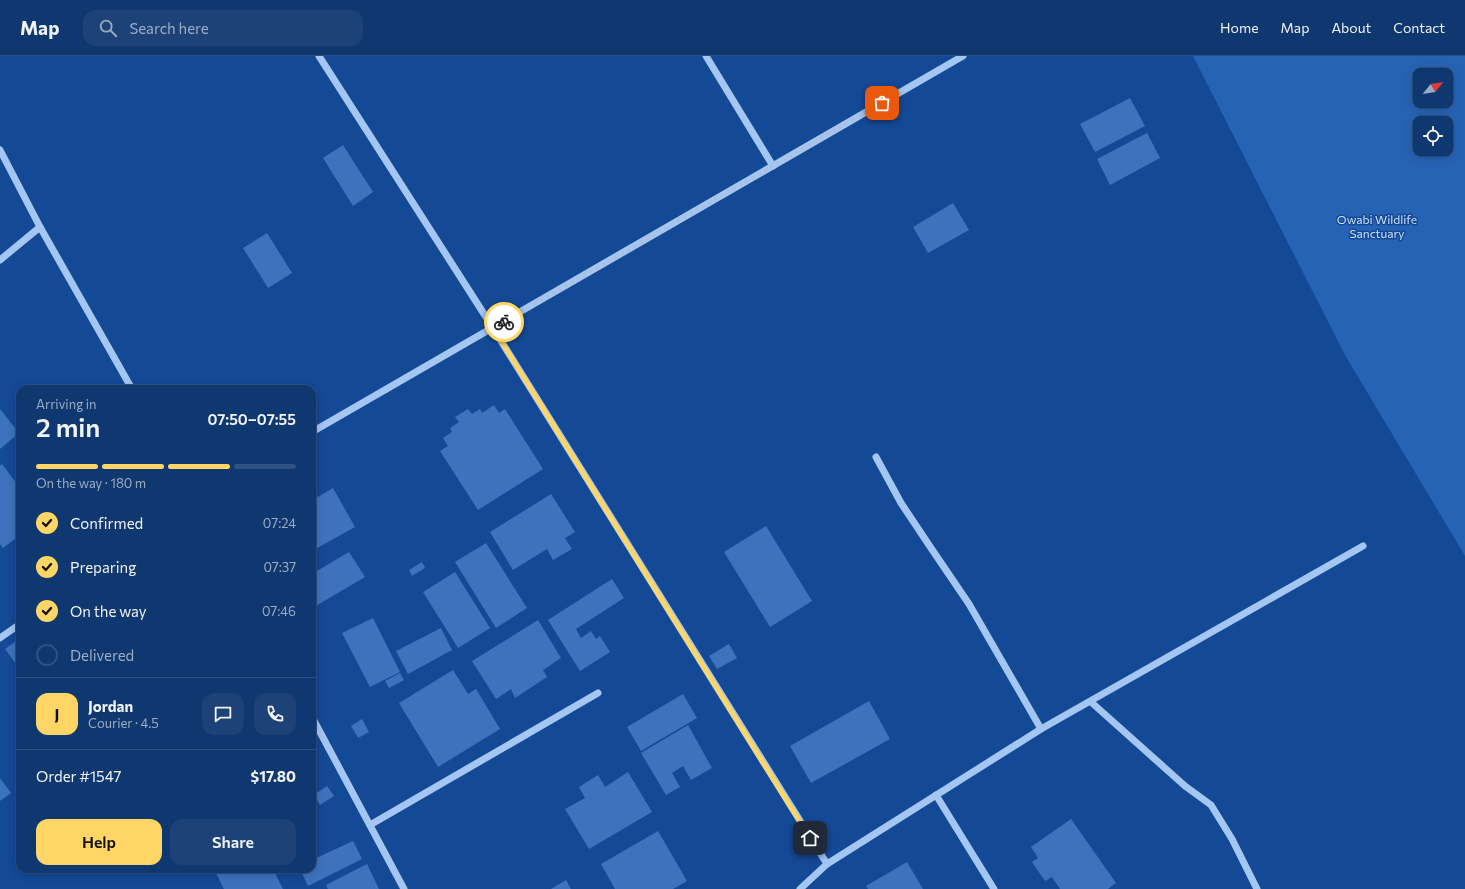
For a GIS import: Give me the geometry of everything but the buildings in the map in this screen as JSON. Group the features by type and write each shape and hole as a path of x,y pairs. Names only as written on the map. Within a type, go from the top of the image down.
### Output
{"street":[{"path":"319,56 493,328 827,864"},
{"path":"706,56 773,166"},
{"path":"316,430 963,56"},
{"path":"0,150 40,227 130,385"},
{"path":"0,260 40,227"},
{"path":"876,457 906,509 969,604 1041,730"},
{"path":"800,889 827,864 1041,730 1363,546"},
{"path":"0,638 16,627"},
{"path":"370,825 598,693"},
{"path":"1091,702 1185,786 1211,805 1232,839 1257,889"},
{"path":"316,724 404,889"},
{"path":"936,795 994,889"}],"green space":[{"name":"Owabi Wildlife Sanctuary","path":"1193,56 1465,56 1465,556 1345,355"}],"way so far":[{"path":"504,322 882,103"}],"route":[{"path":"504,322 493,328 810,838"}]}
